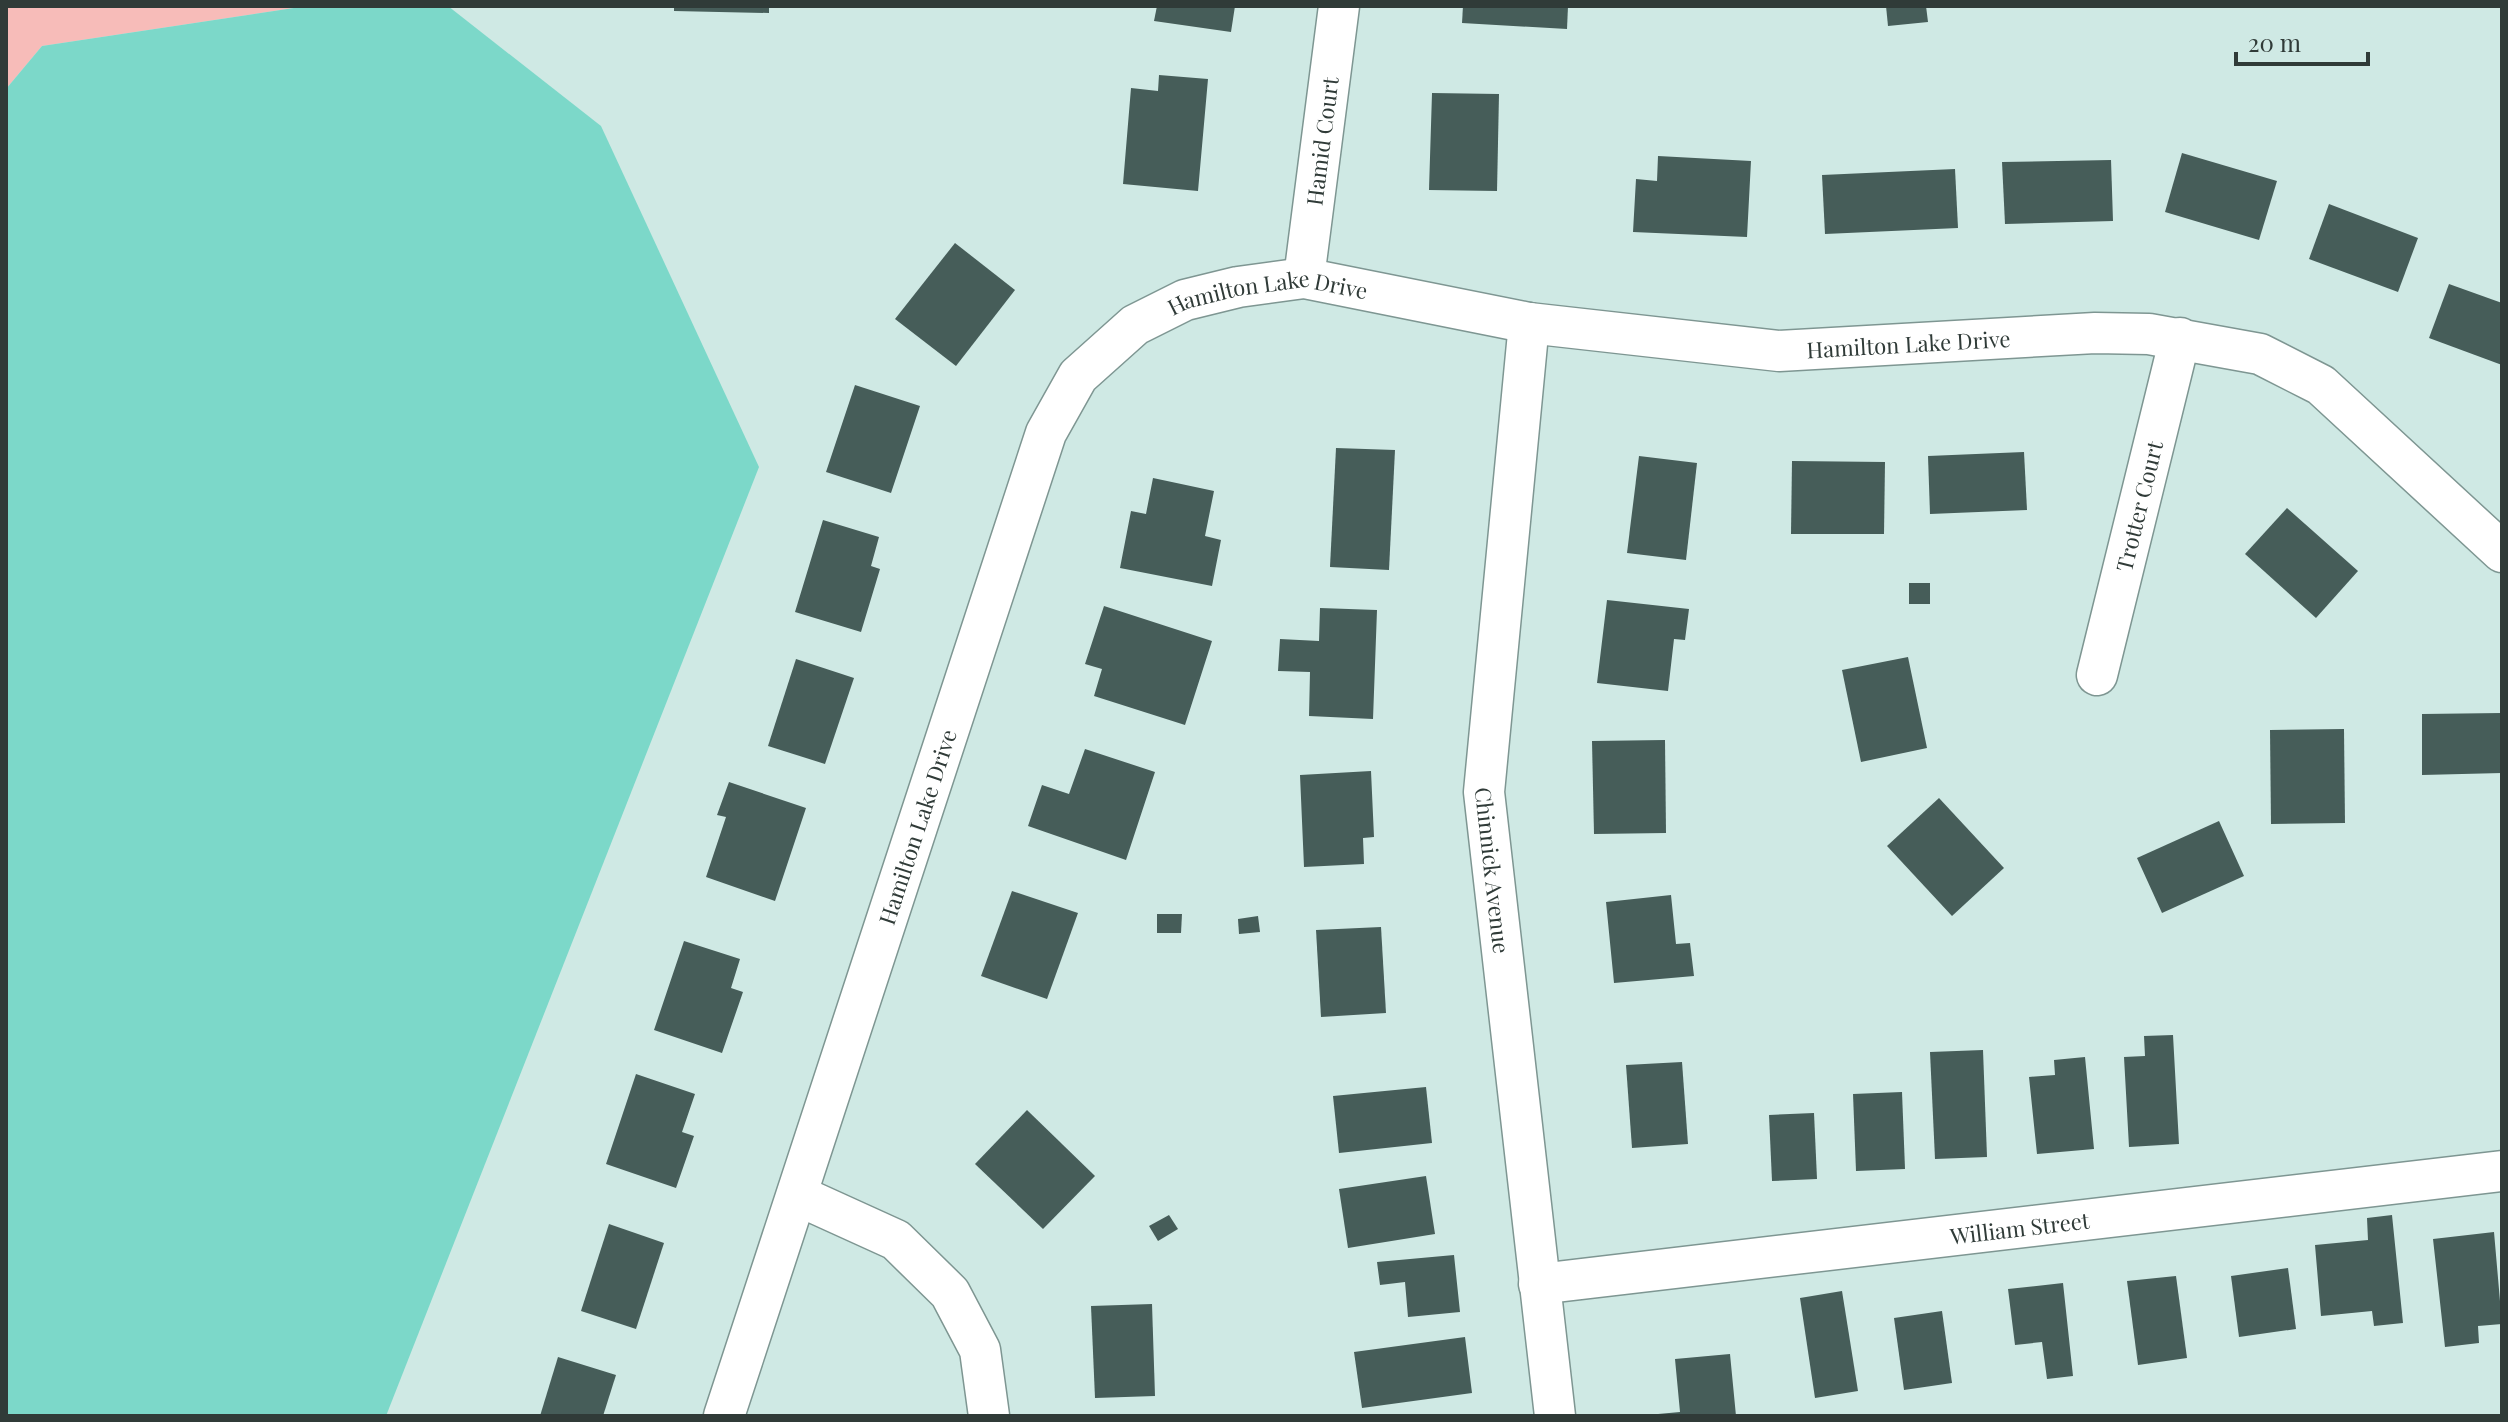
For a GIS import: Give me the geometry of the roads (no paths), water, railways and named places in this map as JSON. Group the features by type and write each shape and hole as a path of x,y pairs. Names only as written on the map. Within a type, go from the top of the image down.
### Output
{"street":[{"name":"Hamid Court","path":"1304,278 1339,6"},
{"name":"Hamilton Lake Drive","path":"724,1416 1046,433 1078,376 1135,325 1185,300 1238,287 1304,278 1529,323 1779,351 2095,333 2180,338 2260,354 2321,385 2502,552"},
{"name":"Chinnick Avenue","path":"1529,323 1484,792 1555,1416"},
{"name":"Trotter Court","path":"2097,675 2180,338"},
{"name":"William Street","path":"1539,1284 2502,1171"},
{"path":"797,1195 896,1240 950,1293 980,1350 989,1416"}]}
